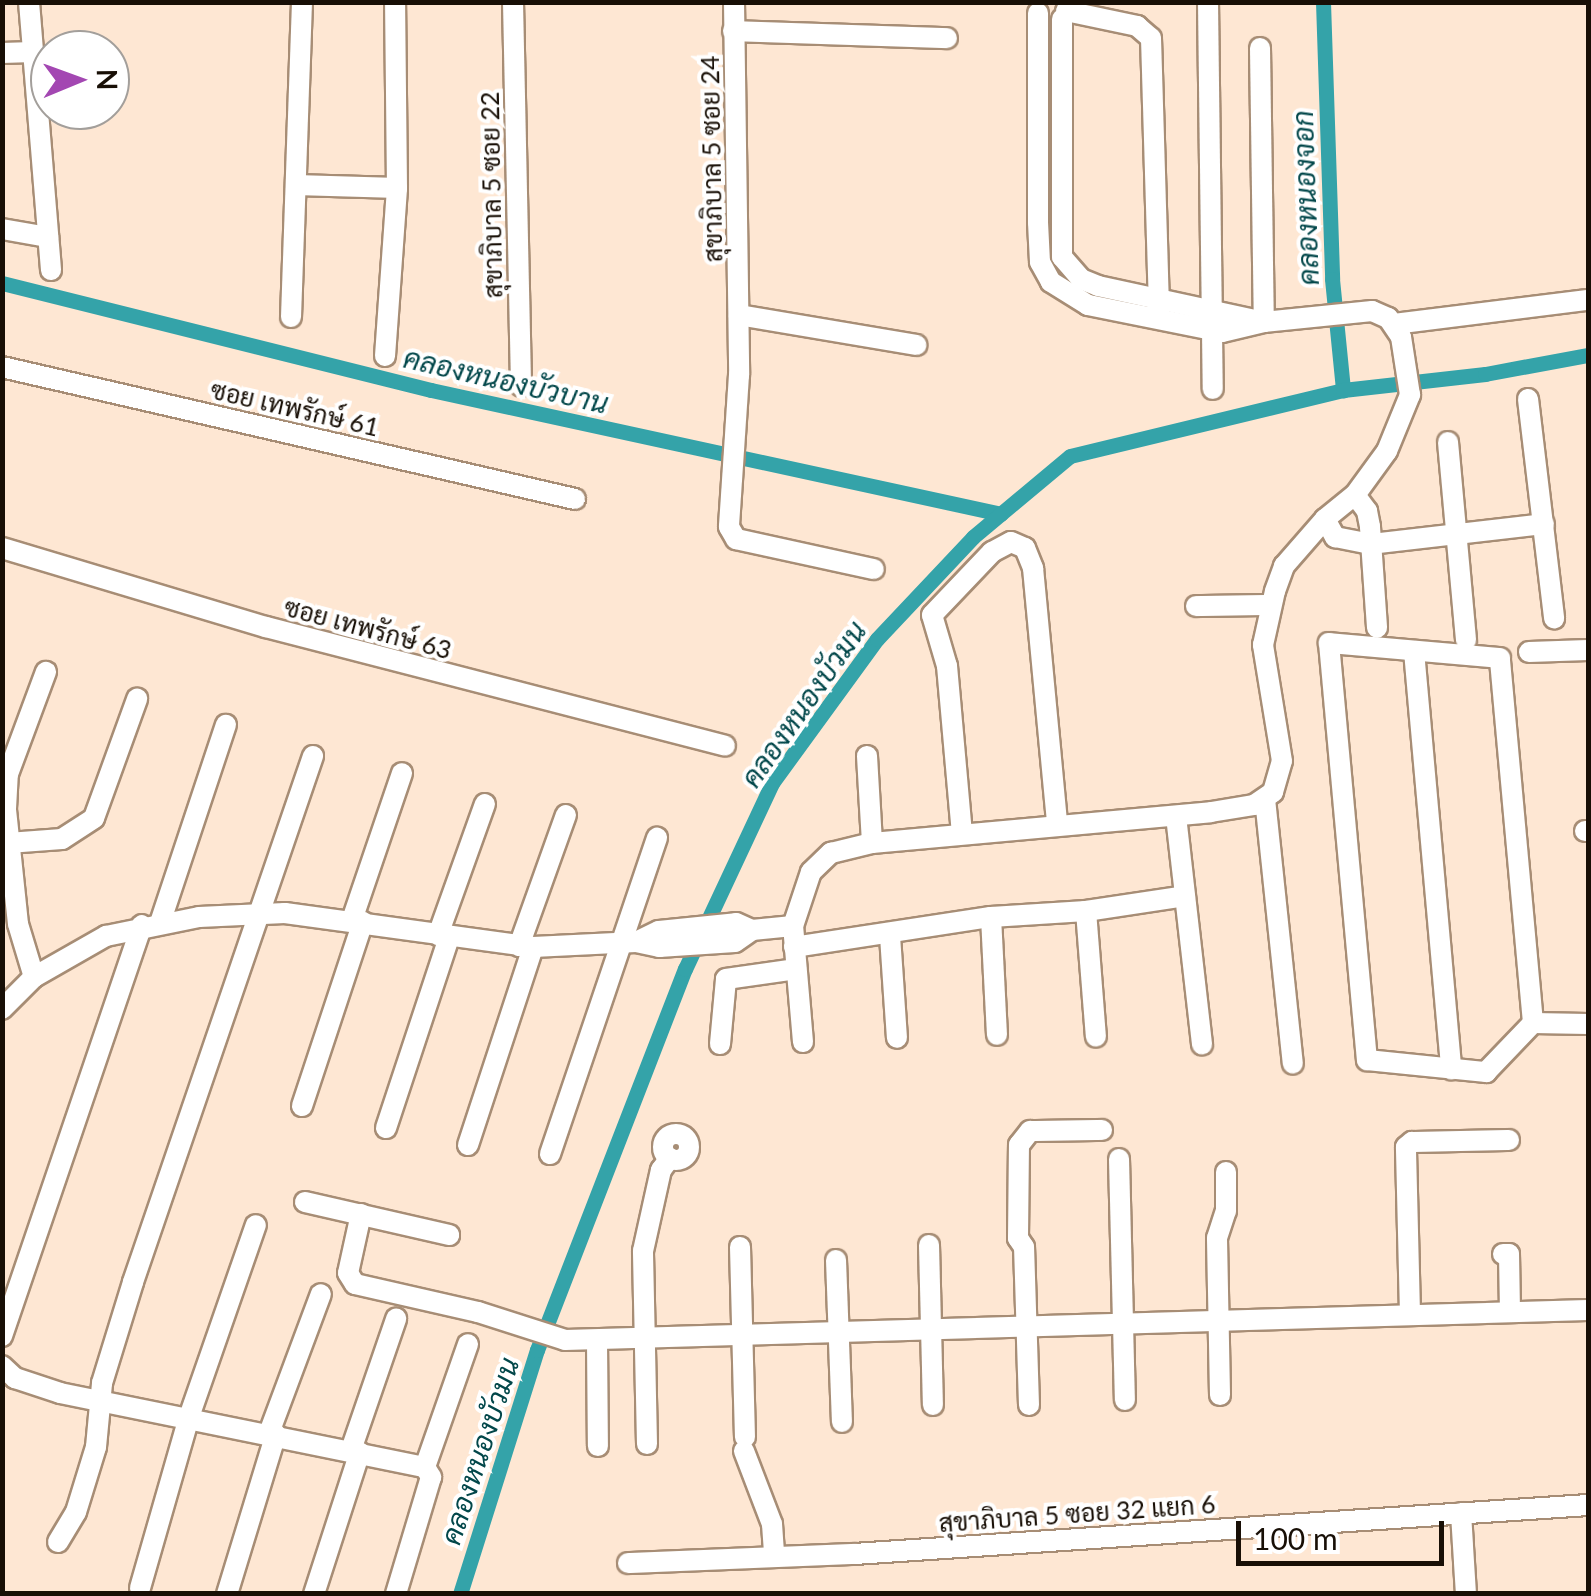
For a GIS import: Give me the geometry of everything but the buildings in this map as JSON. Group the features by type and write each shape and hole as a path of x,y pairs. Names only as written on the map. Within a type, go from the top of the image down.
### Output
{"street":[{"path":"29,2 31,30"},
{"path":"292,317 302,2"},
{"path":"384,356 398,188 395,2"},
{"name":"สุขาภิบาล 5 ซอย 22","path":"513,2 521,386"},
{"name":"สุขาภิบาล 5 ซอย 24","path":"734,2 739,315 729,527 736,539 874,569"},
{"path":"1208,2 1213,389"},
{"path":"1038,6 1048,22 1064,11 1137,26 1150,38 1159,311"},
{"path":"1038,6 1040,262 1051,282 1064,294 1088,305 1233,323 1372,311 1394,324 1588,300"},
{"path":"1064,11 1062,258 1070,270 1098,286 1159,311"},
{"path":"733,30 948,38"},
{"path":"1260,48 1264,322"},
{"path":"2,54 30,52"},
{"path":"39,130 51,270"},
{"path":"297,184 398,188"},
{"path":"1038,222 1060,220"},
{"path":"2,230 48,237"},
{"path":"739,315 916,345"},
{"path":"803,1042 794,936 801,892 820,860 843,847 1057,824 1176,816 1254,806 1265,799 1278,780 1282,761 1263,645 1271,605 1284,566 1324,519 1355,495 1387,451 1410,395 1405,355 1394,324"},
{"name":"ซอย เทพรักษ์ 61","path":"2,367 575,499"},
{"path":"1528,399 1554,618"},
{"path":"1448,442 1466,640"},
{"path":"1355,495 1367,511 1377,628"},
{"path":"1324,519 1335,536 1371,544 1544,524"},
{"path":"962,834 947,666 932,615 992,552 1011,542 1025,548 1033,568 1057,824"},
{"name":"ซอย เทพรักษ์ 63","path":"2,548 266,627 724,746"},
{"path":"1196,606 1271,605"},
{"path":"1532,1023 1500,658 1329,643 1367,1060 1486,1072 1532,1023 1588,1024"},
{"path":"1414,650 1451,1069"},
{"path":"1529,652 1588,650"},
{"path":"34,977 18,924 8,843 8,774 46,672"},
{"path":"8,843 62,840 94,818 138,699"},
{"path":"2,1336 226,725"},
{"path":"58,1542 76,1512 96,1447 102,1383 133,1282 314,756"},
{"path":"867,756 872,843"},
{"path":"302,1106 402,773"},
{"path":"1265,799 1293,1064"},
{"path":"386,1128 485,804"},
{"path":"468,1145 566,814"},
{"path":"1176,816 1202,1046"},
{"path":"550,1154 627,942 658,838"},
{"path":"5,1000 34,977 106,936 151,924 262,912 357,921 526,946 627,942 659,931 684,937 718,934 736,924 794,936 890,936 991,917 1086,911 1185,896"},
{"path":"1086,911 1096,1037"},
{"path":"991,917 997,1035"},
{"path":"890,936 896,1038"},
{"path":"720,1044 726,978 796,969"},
{"path":"1029,1406 1024,1248 1018,1238 1020,1146 1030,1131 1102,1130"},
{"path":"1410,1314 1406,1147 1412,1142 1510,1140"},
{"path":"648,1444 643,1251 661,1170 670,1158"},
{"path":"1119,1159 1125,1400"},
{"path":"1220,1395 1217,1238 1226,1211 1226,1172"},
{"path":"305,1202 450,1234"},
{"path":"361,1214 348,1273 355,1284 478,1312 557,1338 596,1341 1588,1310"},
{"path":"140,1588 189,1417 256,1225"},
{"path":"929,1245 933,1405"},
{"path":"740,1248 745,1444 772,1524 774,1556"},
{"path":"1504,1254 1509,1254 1510,1312"},
{"path":"836,1260 842,1422"},
{"path":"227,1594 272,1434 321,1294"},
{"path":"314,1594 396,1319"},
{"path":"596,1341 598,1446"},
{"path":"425,1467 468,1344"},
{"path":"2,1366 28,1384 425,1467 431,1477 396,1594"},
{"name":"สุขาภิบาล 5 ซอย 32 แยก 6","path":"628,1563 1588,1505"},
{"path":"1461,1514 1466,1594"}],"waterway":[{"name":"คลองหนองจอก","path":"1323,2 1332,279 1343,390"},
{"name":"คลองหนองบัวบาน","path":"2,283 431,390 1001,514"},
{"name":"คลองหนองบัวมน","path":"460,1594 537,1350 685,969 772,783 877,639 973,537 1070,456 1343,390 1485,374 1588,355"}]}
